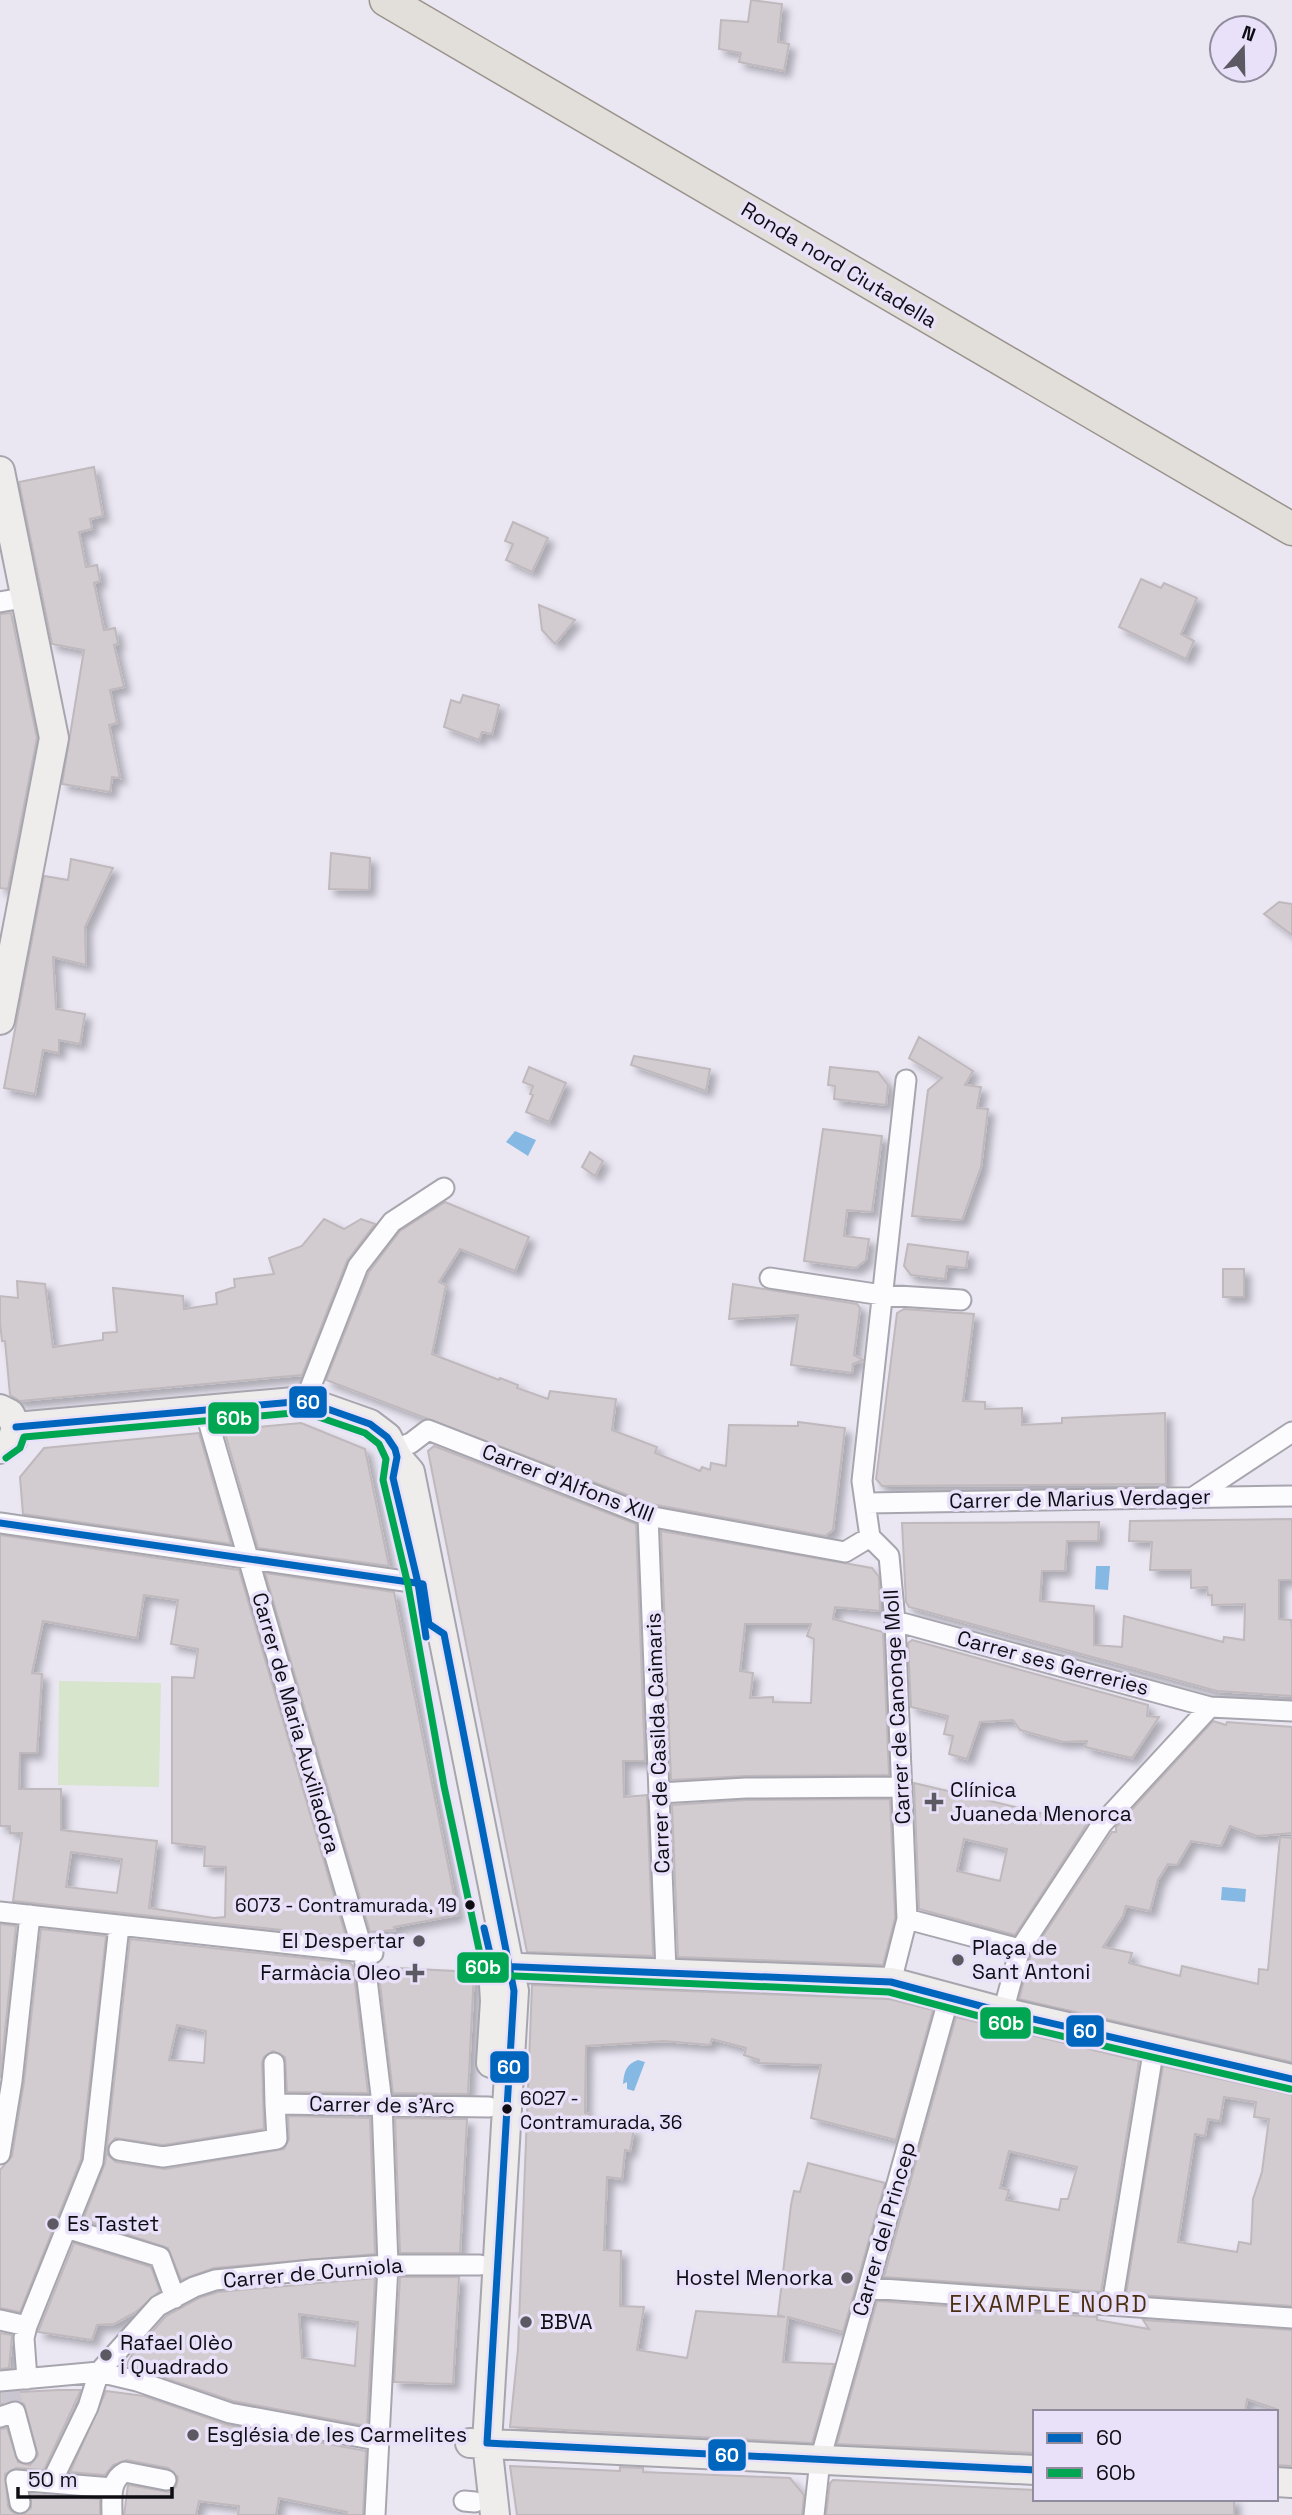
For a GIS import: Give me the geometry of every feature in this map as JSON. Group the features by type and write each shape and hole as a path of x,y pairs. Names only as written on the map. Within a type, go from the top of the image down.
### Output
{"main road":[{"name":"Ronda nord Ciutadella","path":"386,0 1292,529"}],"street":[{"path":"0,471 12,600 54,738 13,955 2,985 0,1020"},
{"path":"870,1537 862,1481 906,1080"},
{"path":"305,1401 358,1266 392,1222 444,1188"},
{"path":"770,1278 882,1295 961,1300"},
{"path":"0,1455 4,1434 305,1401 370,1424 387,1437 410,1472 444,1634 495,1967"},
{"name":"Carrer de Maria Auxiliadora","path":"209,1410 209,1424 247,1559 369,1954 382,2103 388,2265 375,2440 375,2515"},
{"name":"Carrer d'Alfons XIII","path":"396,1453 428,1430 648,1516 845,1552 870,1537"},
{"path":"1195,1496 1292,1432"},
{"path":"396,1453 393,1478 418,1583 454,1784 495,1967 514,2008 498,2107 478,2443 478,2508"},
{"name":"Carrer de Marius Verdager","path":"867,1503 1292,1496"},
{"name":"Carrer de Casilda Caimaris","path":"648,1516 667,1971"},
{"path":"0,1523 424,1584 429,1624 444,1634"},
{"name":"Carrer de Canonge Moll","path":"870,1537 889,1556 895,1621 907,1919"},
{"name":"Carrer ses Gerreries","path":"895,1621 1210,1707 1292,1712"},
{"path":"1003,2012 1020,1949 1102,1824 1210,1707"},
{"path":"660,1793 759,1788 901,1787"},
{"path":"0,1912 369,1954"},
{"path":"0,2154 12,2081 30,1915"},
{"path":"891,1982 907,1919 1020,1949"},
{"path":"113,2488 52,2481 28,2465 11,2395 26,2332 93,2162 105,2147 119,1926"},
{"path":"495,1967 667,1971 891,1982 1003,2012 1292,2079"},
{"name":"Carrer del Princep","path":"814,2515 820,2460 948,1997"},
{"path":"1112,2305 1154,2047"},
{"path":"105,2147 163,2157 277,2139 274,2063"},
{"name":"Carrer de s'Arc","path":"275,2104 382,2103 498,2107"},
{"path":"66,2228 160,2257 175,2298"},
{"name":"Carrer de Curniola","path":"52,2481 103,2376 137,2327 158,2306 215,2280 388,2265 488,2265"},
{"path":"868,2288 1292,2318"},
{"path":"0,2320 26,2332"},
{"path":"11,2395 103,2376 230,2413 375,2440"},
{"path":"478,2443 1033,2470"},
{"path":"20,2503 16,2480 28,2465"},
{"path":"113,2515 113,2488 119,2475 125,2472 166,2480"}],"green space":[{"path":"59,1681 161,1683 159,1787 58,1785"}],"water":[{"path":"515,1131 536,1140 528,1156 506,1142"},
{"path":"1096,1566 1110,1566 1108,1590 1095,1589"},
{"path":"1222,1887 1246,1889 1245,1902 1221,1900"},
{"path":"638,2060 645,2062 634,2091 627,2089 627,2082 623,2084 623,2080 628,2066"}],"building":[{"path":"751,0 782,4 778,42 789,44 784,71 739,62 741,53 719,49 721,20 748,22"},
{"path":"94,467 103,516 90,519 92,529 79,532 86,567 97,565 100,581 94,583 104,630 115,628 118,644 114,645 124,687 110,690 117,723 109,725 120,778 112,777 110,792 62,784 84,650 52,644 19,482"},
{"path":"513,522 548,538 532,572 506,560 513,544 505,541"},
{"path":"1141,579 1161,588 1164,583 1197,598 1181,634 1194,641 1186,659 1119,627"},
{"path":"539,605 575,620 555,644 542,630"},
{"path":"11,613 37,738 8,889 0,888 0,614"},
{"path":"463,695 499,705 492,734 482,732 479,740 444,727 451,700 460,703"},
{"path":"331,853 370,858 369,890 329,889"},
{"path":"71,859 113,868 85,927 86,965 53,957 56,1009 85,1014 80,1044 59,1040 59,1053 43,1050 35,1094 4,1088 44,876 68,880"},
{"path":"1279,902 1292,904 1292,935 1264,914"},
{"path":"919,1037 973,1071 965,1085 981,1087 977,1108 988,1109 981,1167 962,1220 912,1216 928,1090 942,1078 909,1058"},
{"path":"634,1056 710,1069 706,1091 631,1065"},
{"path":"529,1067 566,1083 549,1122 526,1112 533,1095 530,1094 533,1086 523,1082"},
{"path":"830,1067 878,1072 888,1085 886,1105 834,1099 835,1086 828,1085"},
{"path":"823,1129 882,1136 872,1212 847,1210 844,1236 869,1239 866,1260 856,1268 804,1261"},
{"path":"590,1152 603,1161 595,1176 582,1167"},
{"path":"445,1202 529,1237 515,1271 460,1249 439,1282 446,1285 432,1354 499,1380 500,1378 518,1385 517,1388 548,1399 550,1391 616,1399 612,1430 657,1447 655,1453 700,1471 702,1467 710,1470 711,1463 726,1466 729,1425 798,1426 798,1422 845,1428 833,1530 825,1536 651,1504 326,1380 369,1272 400,1231"},
{"path":"324,1219 344,1229 361,1219 375,1224 347,1261 302,1375 20,1401 10,1395 5,1341 2,1341 0,1323 0,1296 18,1298 17,1281 45,1284 53,1347 103,1340 103,1333 117,1332 113,1288 183,1296 184,1309 217,1304 216,1293 235,1287 234,1279 274,1274 269,1258 302,1246"},
{"path":"908,1244 968,1252 966,1268 947,1266 945,1279 911,1275 904,1266"},
{"path":"1223,1269 1244,1269 1244,1297 1223,1297"},
{"path":"733,1284 857,1304 860,1308 854,1355 863,1360 853,1364 852,1373 791,1365 798,1315 729,1319"},
{"path":"904,1309 974,1314 963,1401 985,1402 985,1409 1022,1408 1022,1425 1062,1423 1062,1418 1165,1413 1166,1484 882,1486 876,1479 897,1313"},
{"path":"301,1423 365,1449 389,1566 258,1548 224,1430"},
{"path":"199,1433 231,1544 23,1514 20,1477 44,1448"},
{"path":"434,1446 636,1524 645,1761 623,1761 624,1797 647,1795 653,1956 527,1952 428,1451"},
{"path":"1292,1519 1292,1580 1279,1580 1279,1619 1291,1620 1292,1696 1217,1691 909,1607 906,1602 902,1523 1099,1522 1098,1541 1067,1541 1065,1571 1042,1571 1040,1601 1094,1606 1094,1645 1122,1647 1124,1616 1223,1642 1224,1637 1244,1640 1245,1604 1212,1605 1212,1595 1208,1595 1207,1587 1191,1588 1191,1570 1150,1570 1152,1542 1129,1541 1130,1521"},
{"path":"661,1531 872,1568 879,1577 880,1611 835,1607 833,1619 883,1632 889,1775 746,1776 671,1780","holes":["745,1624 811,1624 807,1636 814,1639 811,1703 773,1702 773,1697 750,1698 753,1673 740,1671"]},
{"path":"0,1535 239,1570 346,1937 13,1901 22,1833 10,1833 10,1826 0,1826","holes":["144,1595 178,1600 171,1644 198,1649 194,1678 172,1677 172,1843 205,1847 204,1866 226,1867 225,1917 214,1918 149,1908 157,1841 61,1830 61,1789 19,1789 20,1753 37,1753 42,1674 32,1673 43,1621 137,1638","71,1852 122,1859 117,1893 66,1887"]},
{"path":"265,1573 394,1592 458,1915 394,1927 395,1930 370,1932"},
{"path":"912,1640 1148,1705 1147,1716 1159,1717 1132,1758 1085,1747 1087,1741 1063,1742 1020,1730 1013,1720 980,1722 967,1759 949,1754 953,1736 944,1734 948,1716 911,1707 908,1643"},
{"path":"1213,1721 1226,1725 1227,1722 1292,1727 1292,1833 1257,1836 1230,1826 1221,1846 1191,1841 1177,1865 1168,1864 1158,1880 1150,1911 1126,1906 1123,1916 1103,1947 1132,1953 1129,1963 1180,1976 1182,1966 1258,1984 1259,1969 1268,1970 1280,1837 1292,1838 1292,2062 1019,1999 1031,1954 1112,1832 1116,1832 1116,1827"},
{"path":"914,1783 1087,1824 1015,1935 919,1909","holes":["964,1839 1007,1849 1000,1881 957,1871"]},
{"path":"890,1799 895,1918 883,1965 678,1957 672,1805 746,1800"},
{"path":"0,1924 16,1926 0,2078"},
{"path":"41,1929 106,1936 81,2159 20,2312 0,2308 0,2170 12,2156 24,2082"},
{"path":"130,1939 350,1963 353,1966 368,2093 287,2092 285,2057 273,2051 264,2057 262,2063 264,2129 163,2145 115,2138 107,2149 108,2155 116,2162 165,2169 284,2149 289,2139 288,2116 370,2118 375,2254 214,2268 181,2280 168,2248 83,2220 105,2163","holes":["177,2025 206,2031 204,2063 169,2060"]},
{"path":"378,1967 474,1972 468,2094 393,2093"},
{"path":"532,1985 889,1999 933,2010 896,2140 811,2118 821,2065 758,2063 759,2060 744,2055 746,2048 712,2039 710,2045 664,2041 586,2046 585,2113 589,2114 588,2121 634,2129 630,2151 625,2150 622,2179 607,2177 604,2250 621,2251 620,2306 644,2307 637,2350 687,2358 696,2311 785,2317 778,2315 791,2205 794,2191 800,2192 808,2163 885,2183 843,2332 788,2317 783,2362 834,2364 812,2443 510,2427 518,2349"},
{"path":"956,2017 1139,2061 1101,2292 884,2277","holes":["1009,2151 1077,2167 1068,2199 1061,2199 1059,2210 1006,2200 1009,2190 1000,2188"]},
{"path":"1163,2066 1292,2095 1292,2306 1126,2294","holes":["1224,2097 1256,2102 1254,2117 1269,2119 1262,2172 1253,2199 1251,2244 1239,2242 1237,2252 1178,2242 1195,2134 1205,2136 1208,2119 1220,2121"]},
{"path":"395,2118 467,2119 460,2253 400,2253"},
{"path":"74,2243 151,2267 160,2291 136,2312 114,2324 97,2325 92,2340 38,2332"},
{"path":"400,2277 459,2277 453,2384 394,2382"},
{"path":"375,2278 367,2426 233,2401 126,2365 133,2353 166,2316 199,2298 218,2292","holes":["299,2314 358,2322 355,2366 302,2358"]},
{"path":"877,2301 1097,2317 1097,2320 1149,2329 1143,2320 1292,2330 1292,2466 1278,2465 1278,2410 1247,2399 1245,2410 1033,2410 1033,2453 837,2444"},
{"path":"0,2333 12,2335 9,2368 0,2369"},
{"path":"81,2390 44,2470 16,2468 5,2474 8,2506 11,2511 20,2515 0,2515 0,2429 7,2428 18,2462 30,2465 38,2455 24,2404 17,2400 0,2404 0,2393"},
{"path":"106,2391 144,2396 228,2425 366,2451 363,2515 346,2515 347,2512 279,2498 276,2515 238,2515 239,2506 199,2501 196,2515 124,2515 128,2485 169,2492 176,2487 178,2477 168,2468 127,2460 113,2465 105,2475 70,2472"},
{"path":"510,2466 620,2471 620,2467 643,2468 643,2472 790,2478 804,2495 802,2515 517,2515"},
{"path":"833,2480 1033,2490 1033,2501 1234,2501 1234,2515 826,2515 830,2483"},
{"path":"31,2494 100,2499 100,2515 22,2515 31,2508"}],"tunnel":[{"path":"10,2389 13,2407"}],"transit line":[{"name":"60","path":"16,1427 305,1401 370,1424 387,1437 395,1449 397,1457 393,1478 418,1583 426,1637"},
{"name":"60b","path":"6,1458 20,1448 24,1437 304,1412 365,1433 379,1444 386,1459 383,1480 408,1585 444,1786 483,1968 488,1975 889,1992 1001,2022 1290,2089"},
{"name":"60","path":"0,1523 423,1584 429,1624 444,1634 514,1991 487,2443 1033,2470"},
{"name":"60","path":"484,1928 493,1966 891,1982 1003,2012 1292,2079"}],"place":[{"name":"Clínica Juaneda Menorca","path":"934,1802"},
{"name":"6073 - Contramurada, 19","path":"470,1905"},
{"name":"El Despertar","path":"419,1941"},
{"name":"Plaça de Sant Antoni","path":"958,1960"},
{"name":"Farmàcia Oleo","path":"415,1973"},
{"name":"6027 - Contramurada, 36","path":"507,2109"},
{"name":"Es Tastet","path":"53,2224"},
{"name":"Hostel Menorka","path":"847,2278"},
{"name":"BBVA","path":"526,2322"},
{"name":"Rafael Olèo i Quadrado","path":"106,2355"},
{"name":"Església de les Carmelites","path":"193,2435"}],"district":[{"name":"EIXAMPLE NORD","path":"1049,2304"}]}
